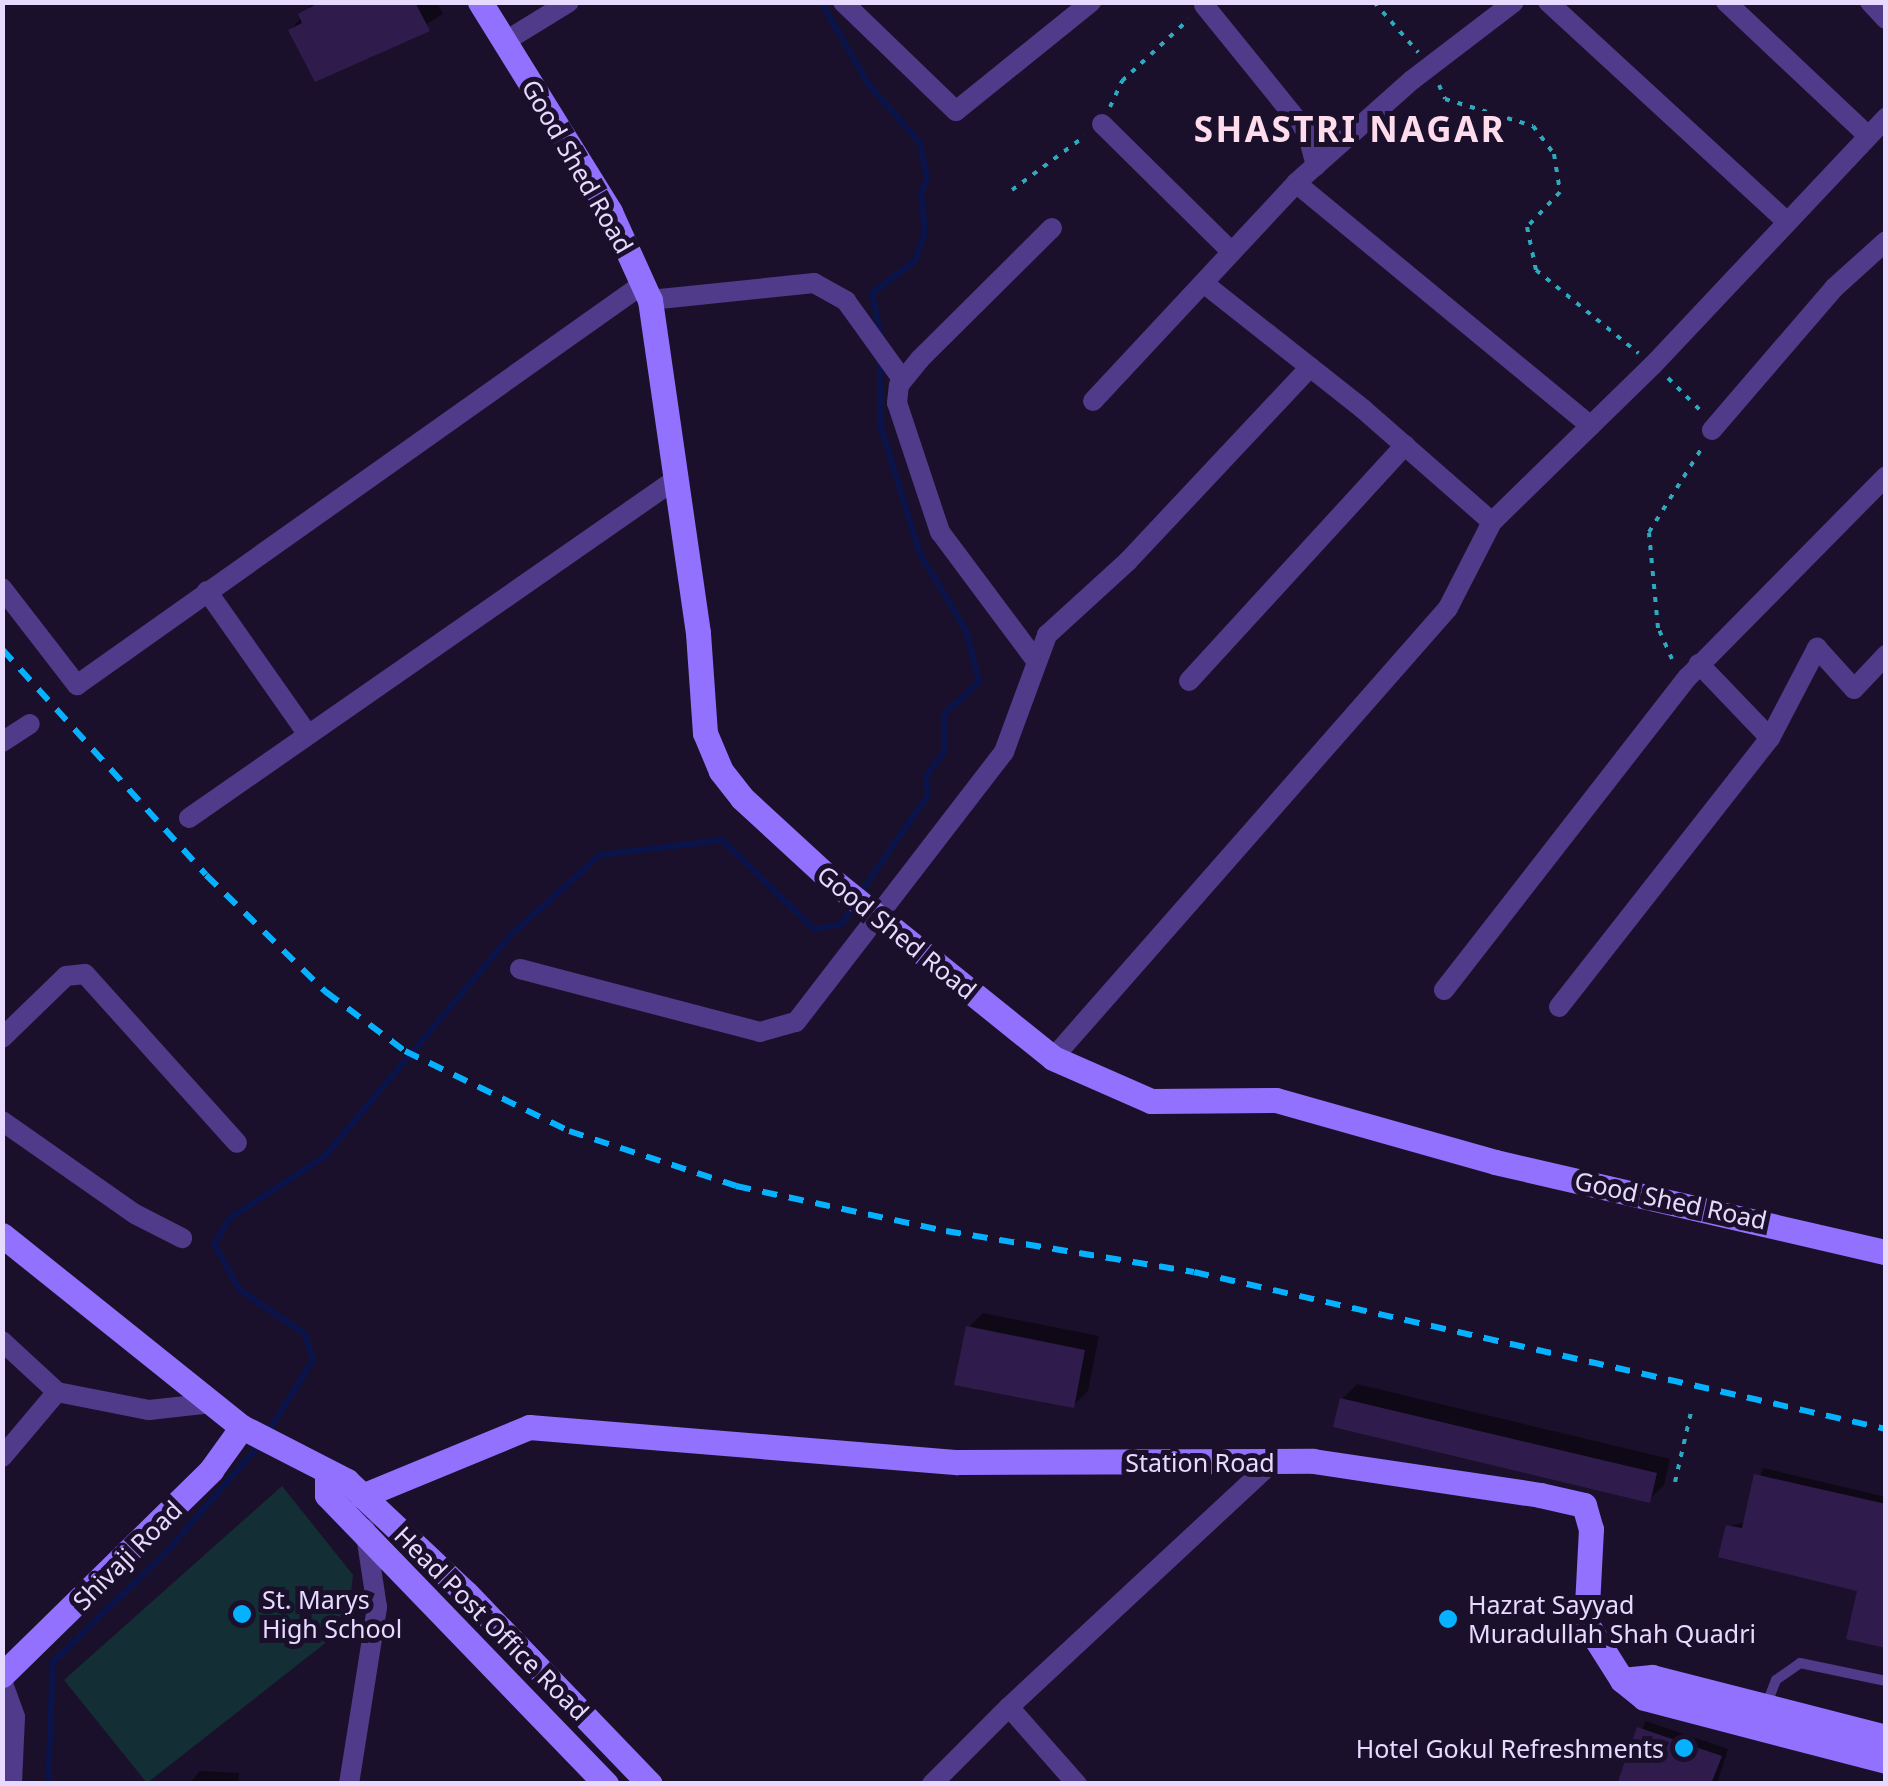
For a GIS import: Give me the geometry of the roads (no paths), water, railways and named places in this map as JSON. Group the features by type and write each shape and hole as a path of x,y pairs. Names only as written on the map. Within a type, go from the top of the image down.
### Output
{"street":[{"name":"Good Shed Road","path":"480,2 610,212 647,292 676,479 710,746 742,798 862,905 1053,1058 1151,1101 1276,1100 1495,1162 1886,1252"},
{"path":"504,42 569,2"},
{"path":"843,2 956,111 1091,2"},
{"path":"1093,401 1206,285 1231,251 1296,184 1430,66 1514,2"},
{"path":"1548,2 1787,222"},
{"path":"1726,2 1867,135"},
{"path":"1870,2 1886,20"},
{"path":"1204,5 1307,132 1316,166"},
{"path":"1053,1058 1448,608 1492,522 1653,365 1886,118"},
{"path":"1102,124 1231,251"},
{"path":"1296,184 1591,426"},
{"path":"1034,658 940,532 898,413 902,379 1052,228"},
{"path":"1712,430 1834,288 1886,241"},
{"path":"2,588 77,685 207,591 647,292 814,283 846,300 902,379"},
{"path":"1206,285 1405,445 1492,522"},
{"path":"520,969 760,1032 781,1031 802,1015 862,905 1004,752 1034,658 1080,599 1128,561 1310,367"},
{"path":"1188,682 1405,445"},
{"path":"1444,990 1699,664 1886,476"},
{"path":"189,818 306,732 676,479"},
{"path":"207,591 306,732"},
{"path":"1559,1007 1770,738 1817,648 1854,689 1886,655"},
{"path":"1699,664 1770,738"},
{"path":"2,742 30,724"},
{"path":"2,1038 66,976 85,974 237,1144"},
{"path":"2,1121 135,1214 182,1238"},
{"name":"Head Post Office Road","path":"2,1235 212,1403 362,1496 650,1784"},
{"path":"2,1341 57,1392 149,1410 212,1403"},
{"path":"2,1457 57,1392"},
{"name":"Station Road","path":"362,1496 529,1427 958,1462 1313,1461 1584,1505 1591,1528 1586,1623 1622,1680 1644,1698 1762,1719 1886,1761"},
{"name":"Shivaji Road","path":"2,1678 250,1430"},
{"path":"932,1784 1009,1706 1274,1461"},
{"name":"Head Post Office Road","path":"327,1472 327,1495 606,1784"},
{"path":"349,1784 376,1607 362,1496"},
{"path":"2,1678 14,1717 12,1784"},
{"path":"1009,1706 1077,1784"},
{"path":"1762,1719 1886,1737"}],"lane":[{"path":"1762,1719 1776,1680 1800,1664 1886,1680"}],"waterway":[{"path":"821,2 869,85 920,143 927,178 921,194 925,232 915,261 872,293 881,337"},
{"path":"860,893 928,795 926,776 944,752 944,714 979,682 966,630 920,554 880,424 880,360"},
{"path":"266,1435 313,1360 305,1334 240,1290 214,1244 230,1218 324,1157 511,935 600,855 722,840 814,929 842,924 854,904"},
{"path":"48,1784 53,1662 169,1549 259,1445"}],"railway":[{"path":"2,649 206,875 326,992 405,1051 569,1131 736,1186 946,1231 1194,1272 1886,1429"}],"place":[{"name":"St. Marys High School","path":"242,1614"},
{"name":"Hazrat Sayyad Muradullah Shah Quadri","path":"1448,1619"},
{"name":"Hotel Gokul Refreshments","path":"1684,1748"}],"district":[{"name":"SHASTRI NAGAR","path":"1350,129"}]}
